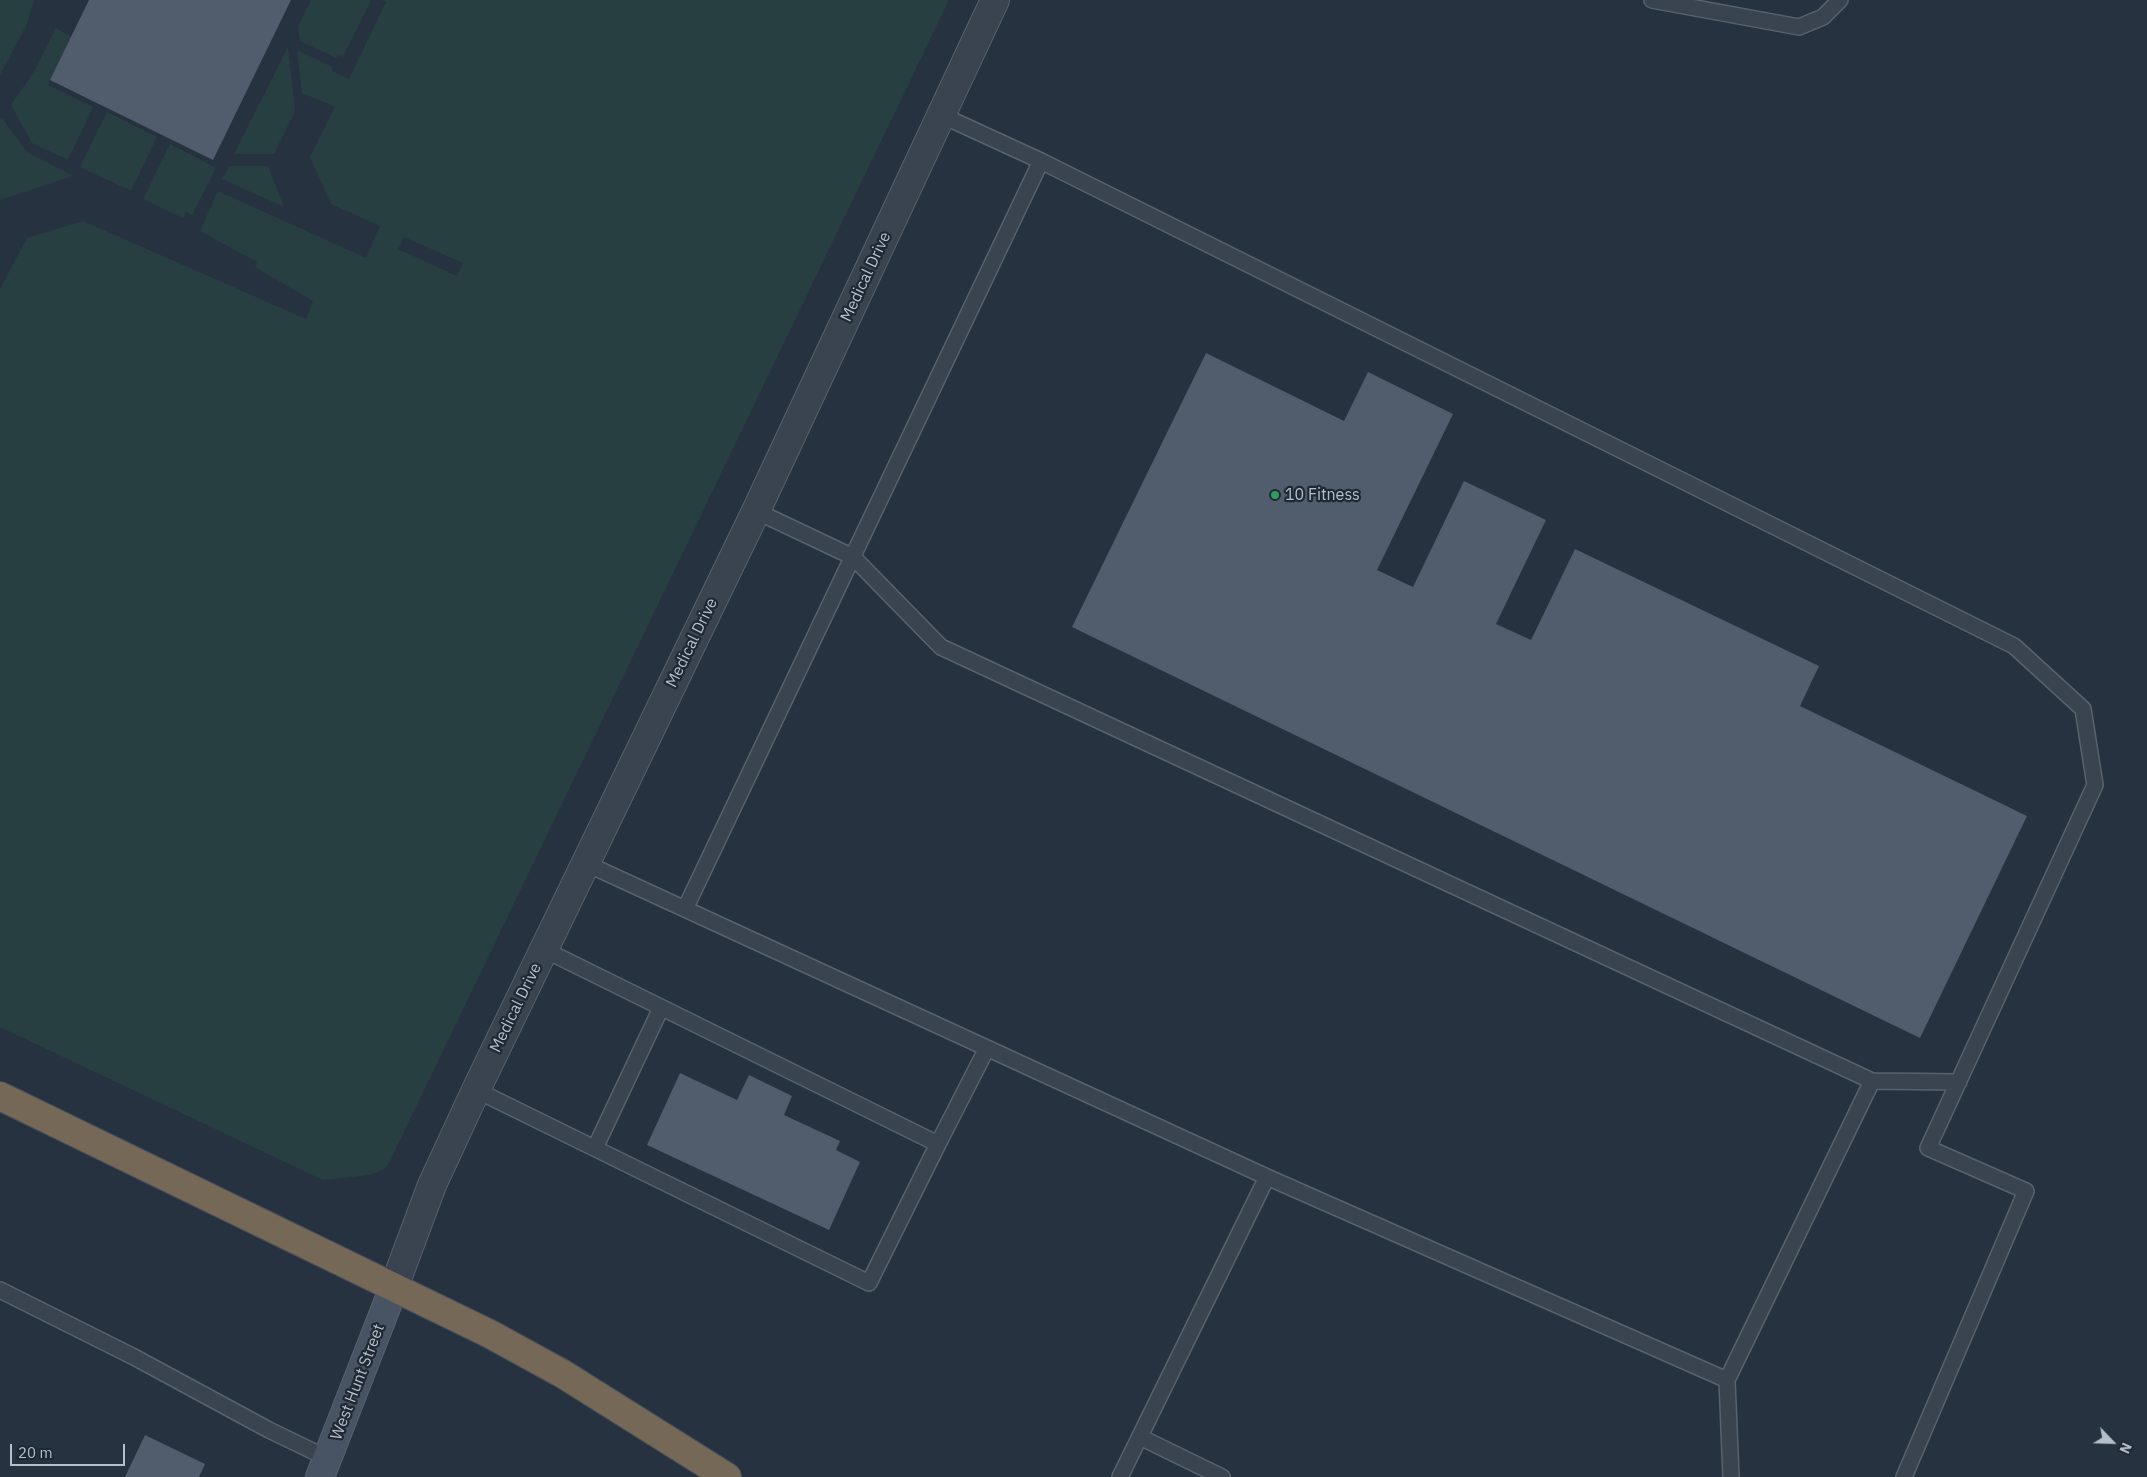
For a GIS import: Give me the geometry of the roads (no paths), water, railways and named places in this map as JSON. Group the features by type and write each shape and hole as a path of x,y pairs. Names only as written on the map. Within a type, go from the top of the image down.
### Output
{"highway":[{"path":"0,1096 490,1334 563,1374 727,1477"}],"street":[{"name":"Medical Drive","path":"394,1287 432,1185 476,1090 756,511 995,0"},
{"name":"West Hunt Street","path":"325,1468 394,1287"}],"lane":[{"path":"1652,0 1799,27 1824,17 1840,0"},
{"path":"941,115 1041,161 2014,646 2083,709 2096,785 1928,1148 2026,1192 1904,1477"},
{"path":"685,909 1041,161"},
{"path":"756,511 853,557 941,647 1872,1081 1959,1082"},
{"path":"585,863 1267,1176 1727,1380"},
{"path":"545,950 938,1144"},
{"path":"595,1148 661,1008"},
{"path":"476,1090 870,1283 987,1048"},
{"path":"1731,1477 1727,1380 1872,1081"},
{"path":"1120,1477 1267,1176"},
{"path":"0,1290 126,1352 269,1430 325,1468"},
{"path":"1140,1437 1222,1477"}],"place":[{"name":"10 Fitness","path":"1275,495"}]}
